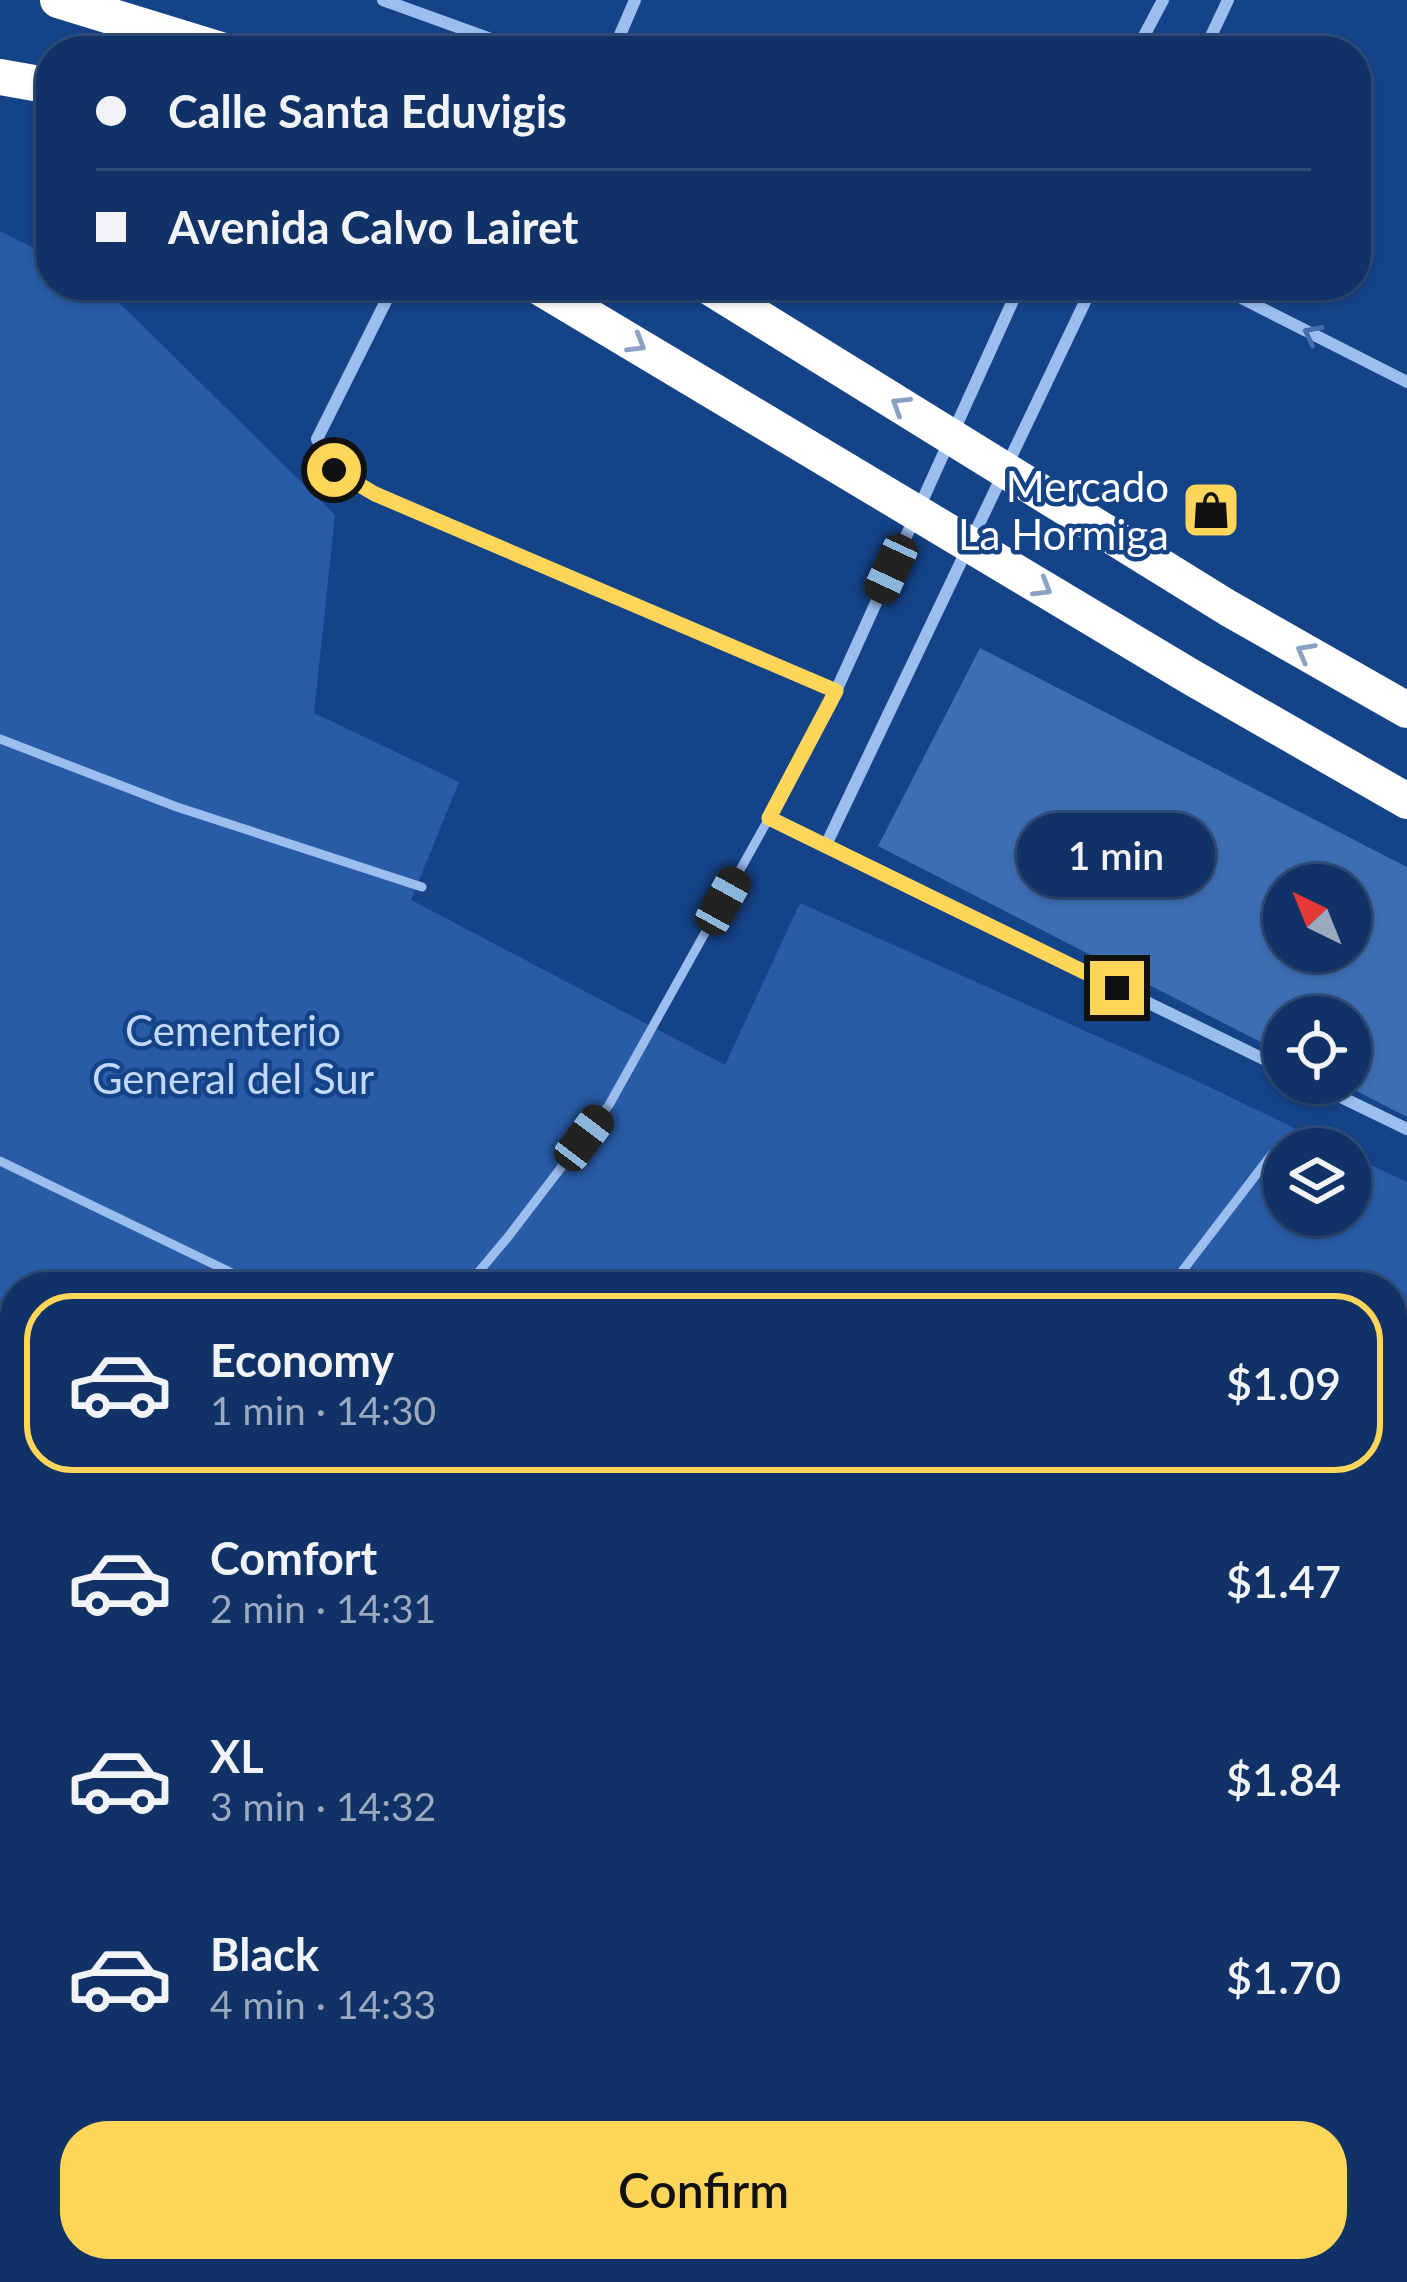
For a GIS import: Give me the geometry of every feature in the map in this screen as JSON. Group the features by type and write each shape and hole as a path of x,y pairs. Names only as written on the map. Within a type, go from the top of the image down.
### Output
{"highway":[{"path":"58,0 175,36"},
{"path":"0,77 36,83"},
{"path":"561,300 1407,801"},
{"path":"730,300 1228,608 1407,710"}],"street":[{"path":"383,0 481,36"},
{"path":"620,36 635,0"},
{"path":"1144,36 1163,0"},
{"path":"1211,36 1228,0"},
{"path":"386,300 317,439 334,470 375,494 836,691"},
{"path":"1013,300 836,691 769,818 1263,1060"},
{"path":"825,847 1086,300"},
{"path":"1246,300 1407,382"},
{"path":"1355,1104 1407,1129"}],"lane":[{"path":"0,739 177,807 422,887"},
{"path":"479,1272 609,1105 769,818"},
{"path":"0,1162 230,1272"},
{"path":"1182,1272 1263,1166"}],"green space":[{"name":"Cementerio General del Sur","path":"0,231 36,249 36,300 116,300 335,515 314,713 459,782 411,900 725,1065 800,903 1294,1128 1263,1128 1263,1236 1371,1236 1371,1165 1407,1182 1407,1272 0,1272"}],"building":[{"path":"980,648 1407,867 1407,1117 1371,1098 1371,996 1263,996 1263,1043 878,846"}],"place":[{"name":"Mercado La Hormiga","path":"1211,510"}],"route":[{"path":"334,470 375,494 836,691 769,818 1117,988"}]}
